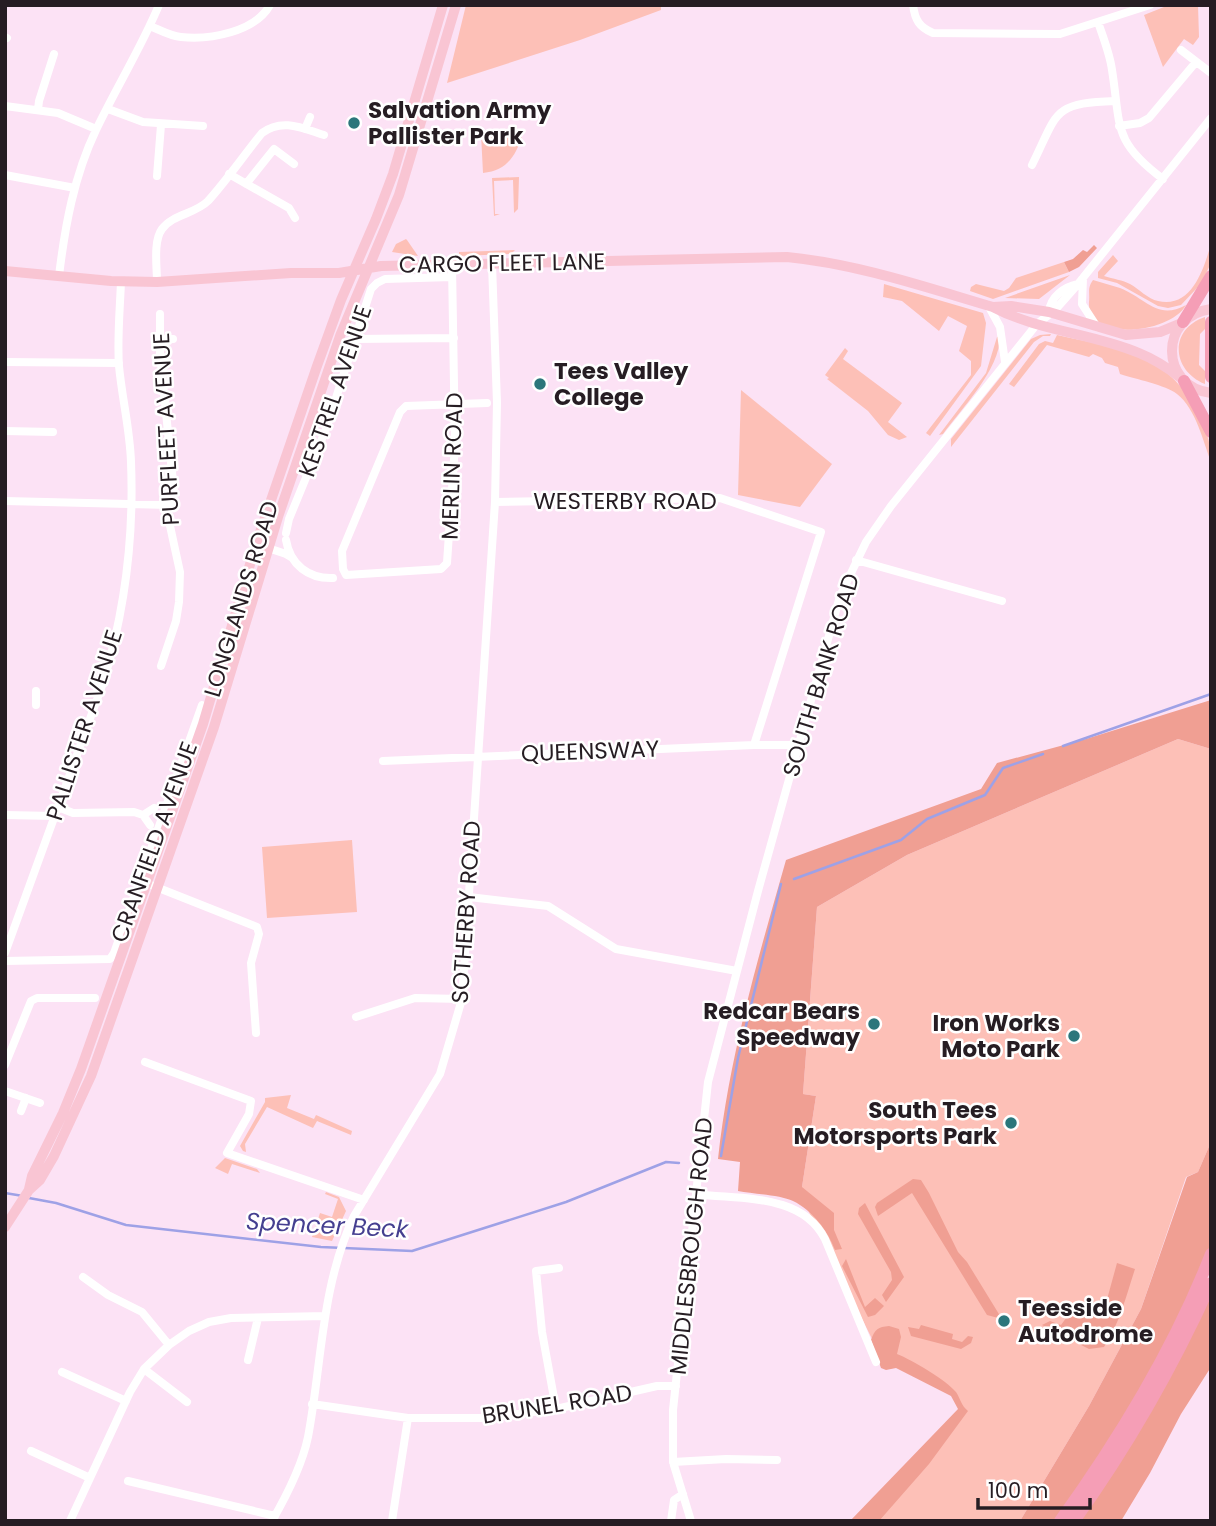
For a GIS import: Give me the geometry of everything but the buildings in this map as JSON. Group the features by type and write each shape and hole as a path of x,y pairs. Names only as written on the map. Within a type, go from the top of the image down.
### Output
{"highway":[{"path":"1182,323 1211,276"},
{"path":"1211,322 1211,377"},
{"path":"1183,379 1211,432"},
{"path":"1060,1521 1109,1449 1145,1389 1189,1305 1211,1255"},
{"path":"1074,1521 1143,1415 1177,1355 1211,1283"}],"main road":[{"name":"LONGLANDS ROAD","path":"28,1191 32,1176 81,1069 203,724 256,544 317,366 393,174 443,5"},
{"name":"LONGLANDS ROAD","path":"28,1191 40,1180 91,1076 214,727 340,337 399,195 456,5"},
{"name":"CARGO FLEET LANE","path":"5,271 157,282 369,268 787,257 870,271 990,306 1037,324 1137,352 1157,361 1200,391 1211,393"},
{"name":"CARGO FLEET LANE","path":"990,306 1011,306 1049,312 1126,335 1160,332 1182,323 1196,312 1211,309"},
{"path":"1182,323 1174,336 1171,351 1174,365 1183,379"},
{"path":"5,1227 28,1191"}],"street":[{"path":"150,26 180,37 211,36 255,23 270,5"},
{"path":"913,5 917,23 933,33 1060,34 1150,5"},
{"path":"60,276 64,239 75,188 96,129 150,26 157,6"},
{"path":"1098,22 1112,68 1119,126 1131,150 1144,165 1163,179"},
{"path":"1181,50 1211,73"},
{"path":"38,110 38,100 54,54"},
{"path":"1119,126 1140,123 1149,118 1196,62"},
{"path":"1032,165 1059,113 1072,104 1115,101"},
{"path":"5,106 58,113 96,129"},
{"path":"107,109 133,119 161,125 202,126"},
{"path":"306,129 310,117"},
{"name":"SOUTH BANK ROAD","path":"737,971 837,607 856,560 891,506 1005,362 1037,324 1049,312 1055,310 1077,284 1211,118"},
{"path":"157,282 158,245 162,229 207,201 262,133 283,124 324,135"},
{"path":"161,125 158,171 170,167"},
{"path":"246,184 274,149 294,164"},
{"path":"229,174 289,208 295,218"},
{"path":"5,175 75,188"},
{"name":"SOTHERBY ROAD","path":"273,1519 300,1465 308,1438 324,1316 344,1240 364,1200 440,1074 462,999 495,502 497,402 492,264"},
{"name":"MERLIN ROAD","path":"452,265 456,404 453,494 445,567 346,575 342,551 400,412 406,406 456,404"},
{"path":"1083,275 1082,304 1097,327"},
{"name":"KESTREL AVENUE","path":"291,558 286,537 289,519 326,429 370,289 385,279 452,277"},
{"name":"PALLISTER AVENUE","path":"5,953 109,663 125,585 132,504 131,459 119,363 121,281"},
{"path":"990,306 1000,327 1005,362"},
{"name":"PURFLEET AVENUE","path":"160,314 174,492 167,512 180,572 179,602 161,666"},
{"path":"354,339 454,338"},
{"path":"160,339 173,339"},
{"path":"5,362 119,363"},
{"path":"456,404 488,403"},
{"path":"5,431 53,432"},
{"name":"WESTERBY ROAD","path":"495,502 720,498 821,532 754,745"},
{"path":"5,502 170,505"},
{"path":"256,544 291,558 312,576 333,578"},
{"path":"856,560 1002,601"},
{"path":"36,691 36,705"},
{"name":"CRANFIELD AVENUE","path":"5,961 110,958 114,953 202,705"},
{"name":"QUEENSWAY","path":"383,761 798,745"},
{"path":"143,815 153,808"},
{"path":"5,815 134,812 143,815 150,825"},
{"path":"146,883 257,927 259,934 251,964 256,1032"},
{"path":"469,897 548,906 616,949 737,971"},
{"name":"MIDDLESBROUGH ROAD","path":"691,1521 673,1462 673,1410 708,1082 737,971"},
{"path":"80,997 80,1009"},
{"path":"5,1065 7,1052 31,1002 37,998 95,998"},
{"path":"356,1017 415,998 462,999"},
{"path":"145,1062 251,1101 249,1114 227,1153 364,1200"},
{"path":"5,1091 40,1103"},
{"path":"21,1111 26,1098"},
{"path":"696,1194 780,1203 813,1222 825,1240 876,1362"},
{"path":"556,1409 542,1332 536,1271 559,1268"},
{"path":"83,1277 108,1295 142,1312 169,1345"},
{"path":"70,1521 126,1401 144,1369 169,1345 188,1331 209,1322 231,1318 324,1316"},
{"path":"248,1360 258,1318"},
{"path":"144,1369 187,1402"},
{"path":"62,1372 126,1401"},
{"name":"BRUNEL ROAD","path":"312,1404 408,1418 486,1418 556,1409 657,1387 676,1386"},
{"path":"392,1521 408,1418"},
{"path":"31,1451 90,1478"},
{"path":"673,1462 777,1460"},
{"path":"128,1480 273,1519"},
{"path":"671,1521 674,1500 682,1494"}],"shaded area":[{"path":"466,5 661,5 661,10 580,40 447,83"},
{"path":"1169,5 1198,5 1199,37 1193,45 1184,39 1163,67 1144,15"},
{"path":"505,132 522,137 516,151 504,166 483,173 481,134"},
{"path":"519,177 518,209 514,213 513,180 494,181 495,214 500,214 494,216 492,178"},
{"path":"406,239 418,256 392,252 396,244"},
{"path":"1211,244 1211,263 1199,288 1181,305 1168,308 1158,306 1117,283 1098,278 1098,272 1113,255 1118,261 1104,276 1127,283 1154,300 1170,302 1180,299 1195,284"},
{"path":"1094,245 1097,248 1079,267 1069,272 1064,262 1073,259 1083,250 1087,252"},
{"path":"515,250 511,254 459,256 459,252"},
{"path":"1064,262 1069,272 993,299 970,291 976,284 1004,291 1016,278"},
{"path":"1070,275 1039,299 1005,298"},
{"path":"1093,280 1120,288 1159,309 1176,309 1186,305 1164,323 1147,328 1114,329 1101,324 1092,315 1089,291"},
{"path":"884,284 983,313 986,323 981,366 930,436 926,433 971,375 971,361 959,351 967,326 948,316 939,331 902,301 883,297"},
{"path":"1205,317 1205,329 1200,334 1199,365 1205,371 1205,384 1194,378 1186,369 1179,350 1185,331"},
{"path":"1051,334 1034,342 951,447 951,439 1031,339 1040,335"},
{"path":"1057,335 1124,351 1156,365 1169,375 1183,389 1201,420 1208,439 1211,462 1202,435 1184,400 1158,385 1120,374 1118,367 1105,363 1102,358 1093,354 1089,357 1047,345 1014,387 1009,384 1039,344 1045,341 1053,343"},
{"path":"1000,336 994,362 987,375 943,434 939,435 986,373 997,337"},
{"path":"845,348 848,351 843,359 902,403 888,422 907,437 899,440 888,435 868,411 827,379 829,378 825,375"},
{"path":"741,390 832,464 800,507 738,495"},
{"path":"1211,700 1211,749 1178,739 907,855 817,907 803,1094 816,1096 802,1187 834,1213 834,1230 842,1249 835,1250 818,1222 807,1210 793,1201 738,1191 740,1162 718,1159 723,1121 746,1008 786,860 981,789 997,763 1086,739"},
{"name":"South Tees Motorsports Park","path":"1178,739 1211,749 1211,1142 1198,1172 1186,1177 1141,1309 1089,1406 1020,1521 878,1521 961,1406 955,1392 880,1355 804,1202 802,1187 816,1096 803,1094 817,907 907,855"},
{"path":"352,840 357,912 267,918 262,847"},
{"path":"291,1095 287,1108 314,1119 316,1115 352,1131 351,1135 317,1121 313,1128 267,1107 245,1144 246,1152 243,1151 240,1146 265,1098"},
{"path":"1211,1142 1211,1244 1178,1318 1100,1456 1055,1521 1020,1521 1089,1406 1141,1309 1187,1177 1198,1172"},
{"path":"225,1158 257,1169 260,1173 232,1164 228,1174 215,1168"},
{"path":"913,1179 921,1180 958,1252 1002,1319 987,1315 912,1193 878,1216 875,1207 877,1203"},
{"path":"326,1192 339,1197 346,1211 332,1241 312,1237 320,1213 332,1217 338,1199 325,1194"},
{"path":"865,1203 904,1277 886,1302 882,1295 892,1280 891,1272 858,1214 859,1208"},
{"path":"846,1259 865,1307 875,1298 884,1306 875,1315 868,1317 842,1266"},
{"path":"1117,1263 1135,1269 1118,1319 1104,1347 1089,1349 1042,1325 1050,1321 1061,1325 1069,1314 1088,1314 1098,1302 1106,1303"},
{"path":"1211,1297 1211,1367 1181,1414 1150,1473 1121,1521 1080,1521"},
{"path":"921,1325 953,1334 952,1339 962,1342 968,1336 973,1337 971,1343 961,1349 911,1336 908,1327 919,1329"},
{"path":"889,1326 899,1329 901,1337 897,1354 945,1382 956,1392 968,1411 929,1464 879,1521 850,1521 958,1409 951,1396 896,1368 881,1368 871,1340 877,1329"}],"waterway":[{"path":"1063,746 1211,694"},
{"path":"794,879 901,840 927,819 985,795 1003,768 1043,754"},
{"name":"Spencer Beck","path":"721,1156 738,1058 781,884"},
{"name":"Spencer Beck","path":"29,1198 56,1203 126,1225 321,1247 412,1251 566,1202 666,1162 679,1163"},
{"name":"Spencer Beck","path":"5,1193 23,1196"}],"place":[{"name":"Salvation Army Pallister Park","path":"354,123"},
{"name":"Tees Valley College","path":"540,384"},
{"name":"Redcar Bears Speedway","path":"874,1024"},
{"name":"Iron Works Moto Park","path":"1074,1036"},
{"name":"South Tees Motorsports Park","path":"1011,1123"},
{"name":"Teesside Autodrome","path":"1004,1321"}]}
